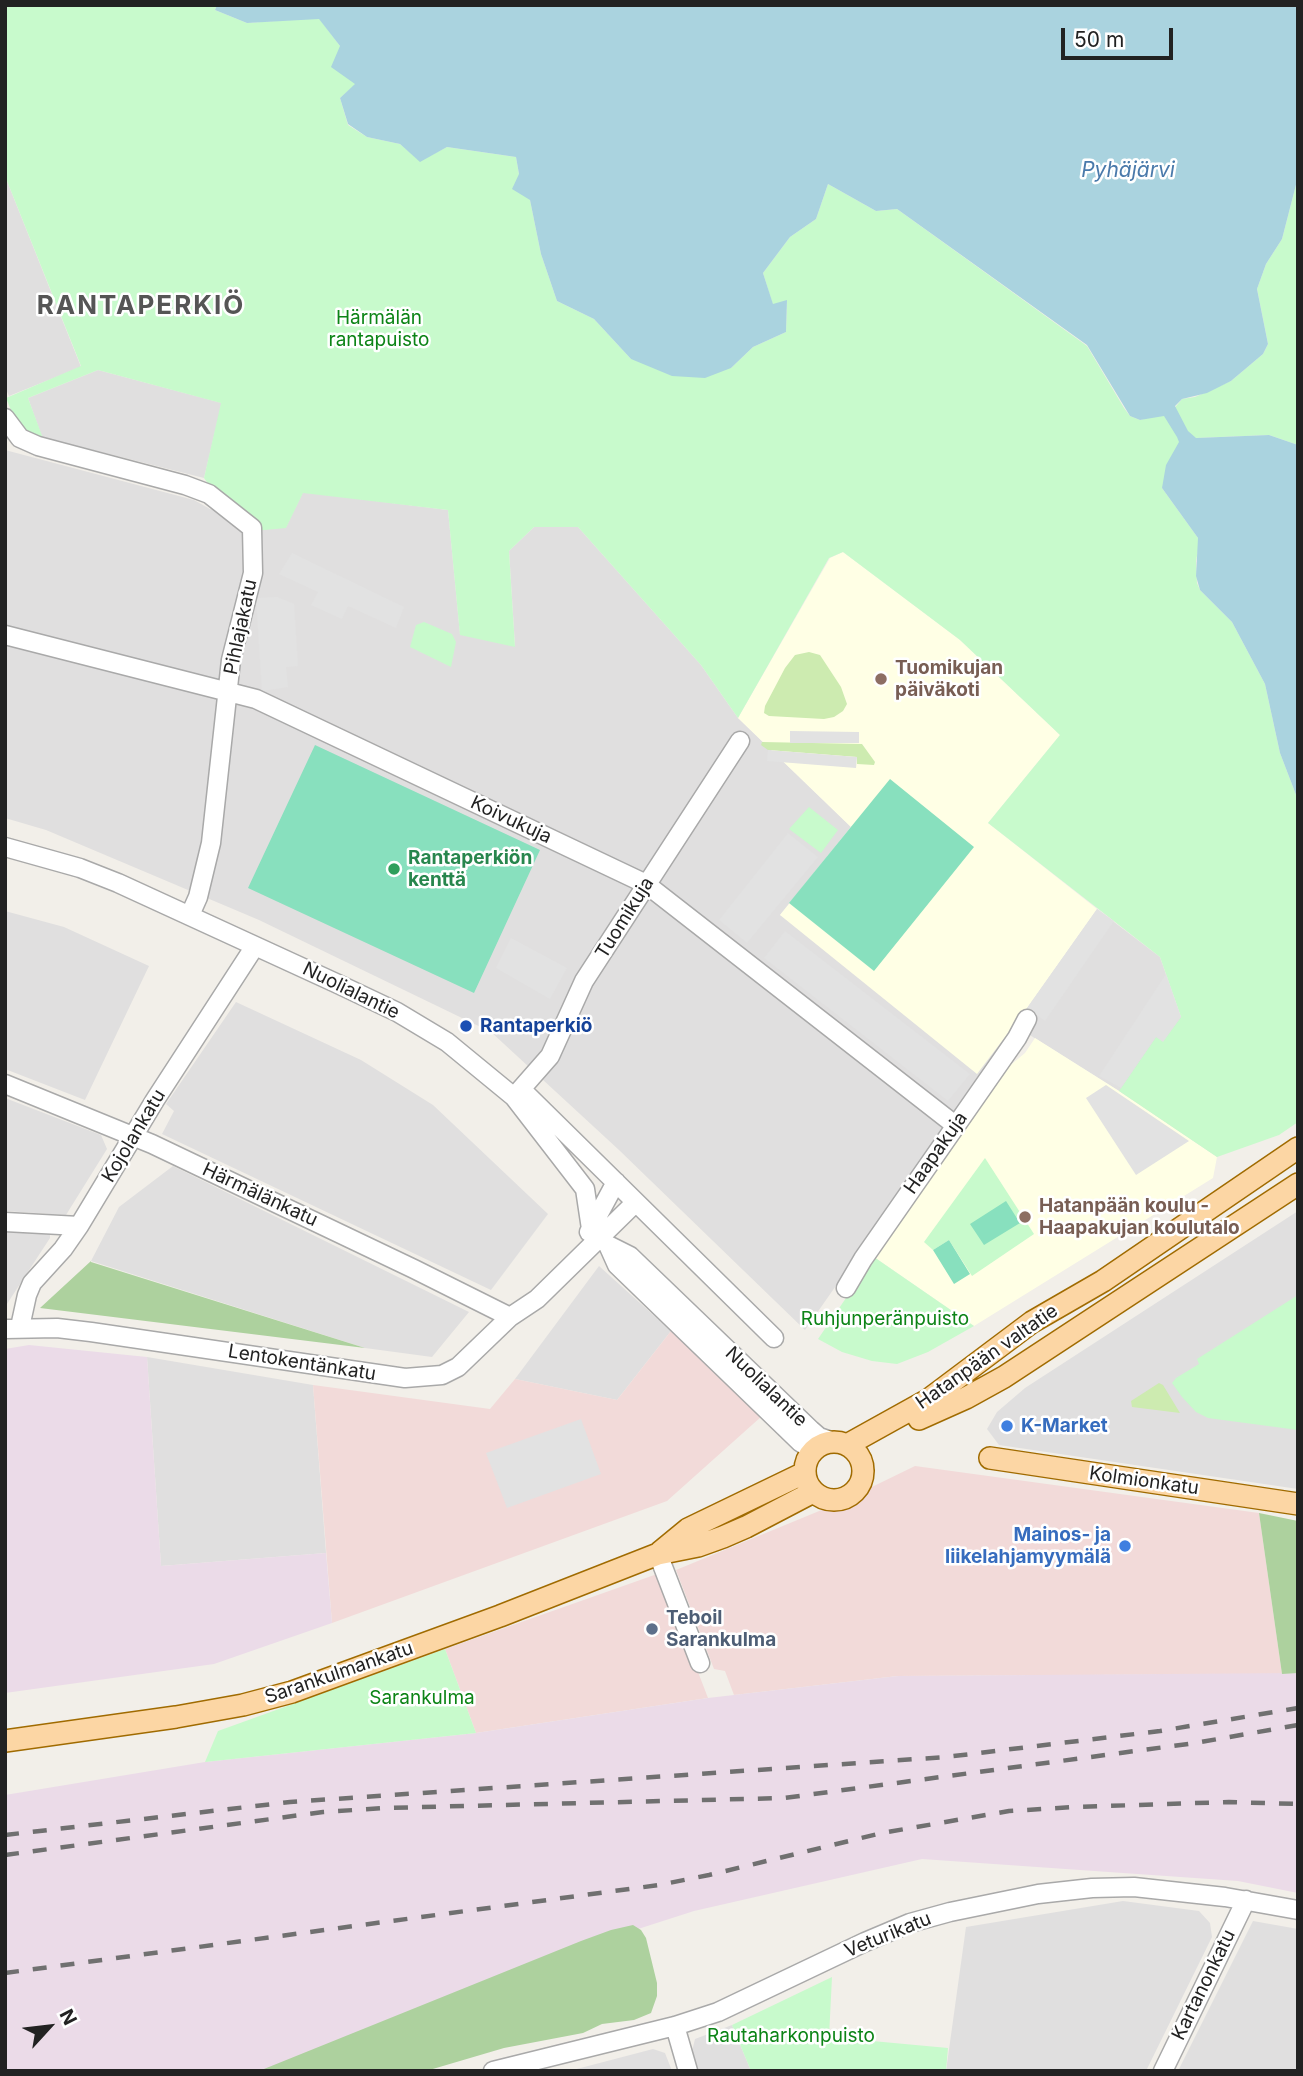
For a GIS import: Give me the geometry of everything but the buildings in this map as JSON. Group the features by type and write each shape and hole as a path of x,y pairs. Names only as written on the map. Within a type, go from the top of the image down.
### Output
{"main road":[{"name":"Hatanpään valtatie","path":"846,1447 928,1401 1032,1322 1102,1281 1298,1148"},
{"name":"Hatanpään valtatie","path":"846,1447 976,1393 1298,1184"},
{"path":"822,1444 846,1447 862,1464 863,1476 859,1486 843,1499 822,1498 809,1483 806,1461 813,1450 822,1444"},
{"name":"Kolmionkatu","path":"990,1458 1298,1504"},
{"name":"Sarankulmankatu","path":"5,1741 176,1717 243,1705 292,1692 500,1616 658,1554 698,1546 723,1537 746,1527 809,1483"}],"street":[{"name":"Pihlajakatu","path":"5,418 20,438 38,446 185,485 209,494 252,528 253,573 227,692 211,843 198,897 190,915"},
{"name":"Koivukuja","path":"5,635 256,699 646,884 955,1125"},
{"name":"Tuomikuja","path":"518,1093 550,1056 584,981 740,741"},
{"name":"Nuolialantie","path":"5,847 80,868 350,989 420,1026 518,1093 585,1189 600,1237 617,1265 800,1442 813,1450"},
{"name":"Kojolankatu","path":"13,1328 32,1283 63,1249 79,1226 255,946"},
{"name":"Haapakuja","path":"846,1288 1017,1038 1027,1019"},
{"name":"Härmälänkatu","path":"5,1084 134,1135 510,1317"},
{"path":"518,1093 616,1182 774,1338"},
{"path":"600,1237 616,1182"},
{"path":"600,1237 636,1202"},
{"path":"5,1222 79,1226"},
{"name":"Nuolialantie","path":"600,1237 630,1256 819,1437 846,1447"},
{"name":"Lentokentänkatu","path":"13,1328 57,1328 91,1332 349,1371 413,1378 449,1372 468,1358 510,1317 537,1299 600,1237"},
{"path":"658,1554 700,1662"},
{"name":"Veturikatu","path":"494,2071 548,2065 718,2012 911,1923 1038,1894 1134,1887 1246,1900 1298,1910"},
{"name":"Kartanonkatu","path":"1163,2071 1246,1900"},
{"path":"676,2025 688,2071"}],"shaded area":[{"path":"5,176 81,367 9,396 5,387"},
{"path":"98,370 222,403 204,478 42,437 28,398"},
{"path":"5,450 194,500 210,509 256,512 286,527 303,492 448,510 460,634 515,646 509,551 534,527 578,527 701,665 738,718 851,827 780,915 1027,1008 1097,909 1160,957 1226,1149 1217,1157 1017,1027 805,1330 619,1150 491,1032 259,920 46,830 5,818"},
{"path":"843,552 960,640 1060,735 988,823 1097,909 977,1074 780,915 851,827 738,718 830,558"},
{"path":"292,553 404,607 396,628 348,606 342,619 311,605 318,592 279,574"},
{"path":"277,597 294,604 298,666 286,667 288,687 262,691 256,598"},
{"path":"790,731 859,732 859,743 790,743"},
{"path":"768,750 857,757 856,768 767,761"},
{"path":"788,833 818,857 747,943 719,920"},
{"path":"1097,909 1114,921 1045,1021 1027,1008"},
{"path":"5,911 64,927 149,966 85,1100 5,1069"},
{"path":"785,931 970,1074 948,1101 764,958"},
{"path":"511,938 567,968 550,999 496,968"},
{"path":"1166,974 1181,1017 1163,1042 1156,1037 1121,1088 1099,1076"},
{"path":"236,1002 361,1060 433,1105 548,1214 491,1290 162,1134 174,1111 166,1104"},
{"name":"Hatanpään koulu - Haapakujan koulutalo","path":"1035,1038 1217,1157 1213,1178 974,1326 874,1257 995,1078 1025,1053"},
{"path":"1106,1085 1189,1141 1136,1175 1086,1098"},
{"path":"5,1098 101,1135 107,1149 66,1215 5,1211"},
{"path":"173,1166 469,1312 432,1357 365,1348 91,1261 119,1207"},
{"path":"1298,1211 1298,1489 999,1445 987,1429 997,1412 1025,1388"},
{"path":"5,1227 50,1232 50,1238 5,1307"},
{"path":"599,1266 671,1331 617,1400 515,1379"},
{"path":"671,1331 762,1416 667,1501 332,1623 313,1385 490,1409 515,1379 617,1400"},
{"path":"29,1345 147,1357 161,1566 326,1553 332,1623 214,1664 5,1693 5,1349"},
{"path":"147,1357 313,1385 326,1553 161,1566"},
{"path":"581,1419 601,1474 507,1508 486,1453"},
{"path":"915,1466 1259,1513 1282,1674 898,1676 734,1695 725,1671 714,1669 676,1570 841,1502"},
{"path":"660,1573 708,1698 476,1733 445,1649"},
{"path":"1298,1673 1298,1893 1238,1881 922,1859 694,1911 582,1947 271,2071 5,2071 5,1795 205,1762 476,1733 708,1698 898,1676"},
{"path":"1123,1901 1199,1911 1210,1923 1212,1937 1146,2071 946,2071 966,1927"},
{"path":"1253,1921 1298,1929 1298,2071 1178,2071"},
{"path":"732,2025 751,2071 698,2071 692,2051 695,2039"},
{"path":"653,2049 665,2053 672,2071 569,2071"}],"green space":[{"name":"Härmälän rantapuisto","path":"5,5 217,5 215,10 247,23 319,18 340,46 356,84 340,98 348,125 367,137 400,144 420,161 447,147 516,157 519,174 530,200 541,254 557,301 594,319 631,359 731,368 753,347 786,332 787,301 773,305 763,273 790,237 816,219 828,184 876,211 897,209 1087,346 1124,408 1130,416 1140,420 1172,411 1182,399 1195,397 1231,381 1263,354 1268,344 1257,289 1266,264 1282,239 1298,177 1298,445 1269,435 1196,438 1162,488 1198,538 1196,561 1200,590 1232,622 1265,684 1280,753 1298,800 1298,1122 1279,1135 1217,1157 1119,1091 1156,1037 1163,1041 1181,1017 1160,957 988,823 1060,735 960,640 843,552 829,558 738,718 701,665 578,527 534,527 509,551 515,647 460,635 448,510 303,493 286,528 243,532 204,478 221,403 98,370 28,398 44,441 32,436 16,422 6,398 81,366 5,176"},
{"path":"424,622 452,634 456,642 451,667 410,647 416,625"},
{"path":"809,652 820,655 841,687 847,704 843,711 824,719 769,716 764,713 785,668 795,655"},
{"path":"762,742 862,744 875,762 874,765 857,764 857,757 768,750 761,745"},
{"name":"Rantaperkiön kenttä","path":"315,745 540,850 474,993 248,888"},
{"path":"890,779 974,847 874,971 789,903"},
{"path":"809,807 838,830 821,853 789,829"},
{"path":"985,1158 1034,1234 972,1276 949,1240 933,1250 924,1242"},
{"path":"1006,1201 1020,1223 984,1245 970,1224"},
{"path":"949,1240 970,1274 954,1284 933,1250"},
{"name":"Ruhjunperänpuisto","path":"874,1257 974,1326 928,1352 897,1364 872,1361 842,1352 818,1339"},
{"path":"91,1262 365,1348 40,1308"},
{"path":"1298,1295 1298,1430 1208,1418 1196,1412 1172,1383 1176,1378 1199,1364 1197,1359"},
{"path":"1159,1383 1163,1385 1180,1413 1132,1407 1131,1401"},
{"path":"1259,1513 1298,1521 1298,1673 1282,1674"},
{"name":"Sarankulma","path":"445,1649 476,1733 205,1762 218,1731"},
{"path":"633,1925 641,1930 646,1938 657,1983 657,1996 651,2013 634,2020 602,2024 583,2033 504,2048 426,2071 259,2071 581,1941"},
{"name":"Rautaharkonpuisto","path":"832,1977 829,2037 948,2048 946,2071 751,2071 732,2025"}],"water":[{"name":"Pyhäjärvi","path":"217,5 1298,5 1298,177 1282,239 1266,264 1257,289 1268,344 1263,354 1231,381 1207,393 1182,399 1175,406 1188,431 1196,438 1269,435 1298,445 1298,800 1280,753 1265,684 1232,622 1200,590 1196,576 1198,538 1162,488 1166,465 1179,442 1177,437 1164,416 1140,420 1130,416 1087,345 897,209 876,211 828,184 816,219 790,237 763,273 773,304 787,300 786,332 753,347 731,368 705,378 672,376 631,359 594,319 557,301 541,254 530,200 512,189 519,174 516,157 447,147 420,162 400,144 367,137 348,124 340,98 355,84 331,67 340,46 319,19 247,23 215,10"}],"railway":[{"path":"5,1835 290,1802 946,1757 1160,1731 1298,1708"},
{"path":"5,1855 323,1812 385,1808 784,1798 1195,1743 1298,1725"},
{"path":"5,1973 659,1885 882,1833 1009,1811 1229,1802 1298,1804"}],"place":[{"name":"Tuomikujan päiväkoti","path":"881,679"},
{"name":"Rantaperkiön kenttä","path":"394,869"},
{"name":"Rantaperkiö","path":"466,1026"},
{"name":"Hatanpään koulu - Haapakujan koulutalo","path":"1025,1217"},
{"name":"K-Market","path":"1007,1426"},
{"name":"Mainos- ja liikelahjamyymälä","path":"1125,1546"},
{"name":"Teboil Sarankulma","path":"652,1629"}],"district":[{"name":"RANTAPERKIÖ","path":"141,306"}]}
